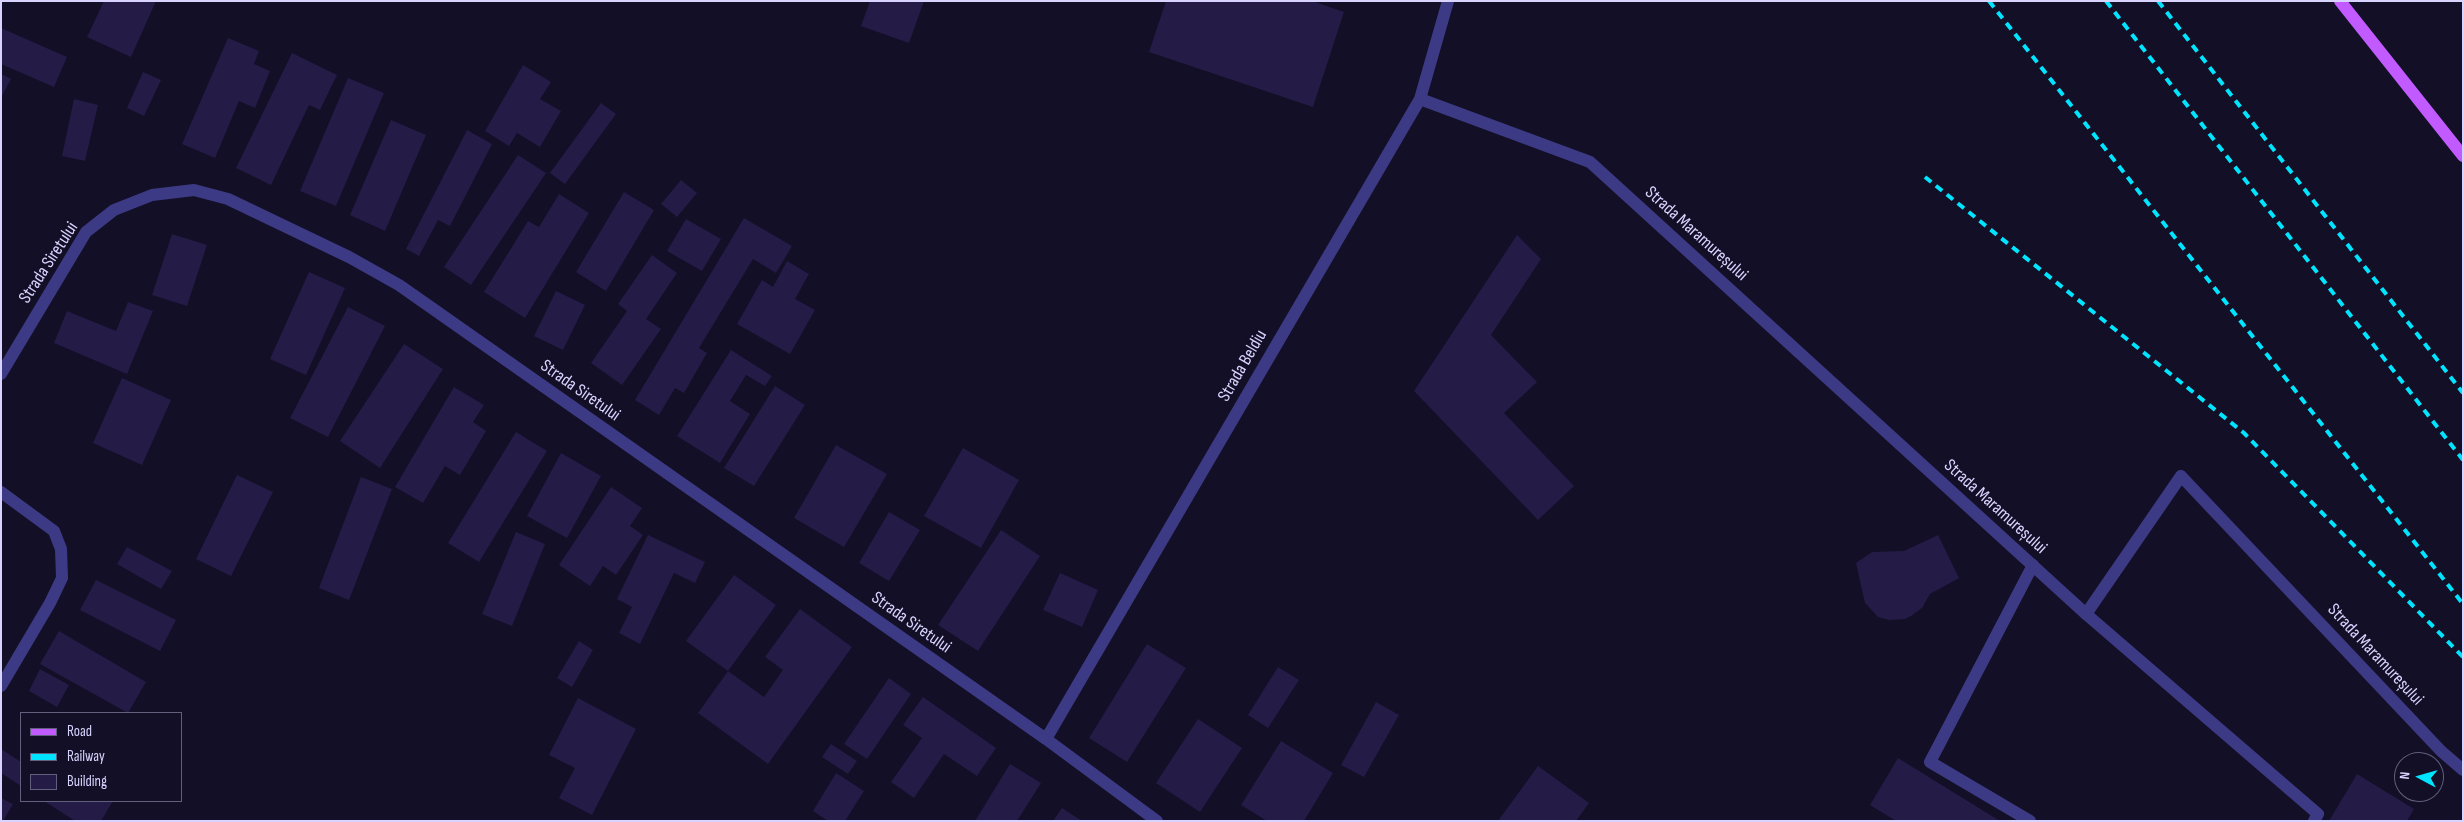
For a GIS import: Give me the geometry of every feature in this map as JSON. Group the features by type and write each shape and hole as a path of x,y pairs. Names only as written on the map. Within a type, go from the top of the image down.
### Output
{"main road":[{"path":"2340,1 2463,156"}],"street":[{"name":"Strada Beldiu","path":"1046,739 1420,99 1448,1"},
{"name":"Strada Maramureșului","path":"1420,99 1590,162 2086,614 2181,476 2441,751 2463,770"},
{"name":"Strada Siretului","path":"1,374 86,232 114,210 152,195 194,190 228,199 349,257 398,285 1046,739 1156,821"},
{"path":"1,492 54,531 61,549 62,578 50,603 1,686"},
{"path":"2030,821 1930,762 2033,565"},
{"path":"2086,614 2318,814 2314,821"}],"building":[{"path":"104,1 156,1 131,57 87,37"},
{"path":"870,1 924,1 909,43 861,26"},
{"path":"1166,1 1312,1 1344,12 1313,107 1149,52"},
{"path":"1,28 67,57 54,87 1,64"},
{"path":"228,38 259,51 254,64 270,71 255,108 239,101 215,158 182,144"},
{"path":"292,53 337,75 320,110 309,105 271,185 236,168"},
{"path":"523,65 551,82 540,99 561,111 540,147 517,133 509,146 485,131"},
{"path":"143,72 161,80 144,116 127,108"},
{"path":"1,74 11,79 1,98"},
{"path":"348,78 384,93 336,206 300,191"},
{"path":"74,99 98,105 85,161 62,156"},
{"path":"601,103 616,114 565,184 550,173"},
{"path":"391,120 426,135 385,231 350,215"},
{"path":"467,130 492,144 450,226 438,220 419,256 406,249"},
{"path":"518,155 546,173 471,285 444,267"},
{"path":"681,180 697,193 677,217 661,204"},
{"path":"624,192 654,210 606,291 576,272"},
{"path":"559,194 589,213 525,318 484,292 528,221 539,227"},
{"path":"744,218 792,246 776,273 753,259 699,348 707,353 684,393 675,388 659,415 635,400"},
{"path":"686,219 721,239 702,271 667,251"},
{"path":"172,234 207,245 187,306 152,295"},
{"path":"1517,235 1541,259 1491,335 1537,382 1504,413 1574,486 1538,520 1414,391"},
{"path":"652,255 677,273 646,319 661,329 622,385 591,363 627,311 618,304"},
{"path":"787,261 809,274 795,299 815,310 790,354 737,324 762,280 773,287"},
{"path":"309,272 345,288 306,375 270,359"},
{"path":"556,291 585,305 563,350 534,336"},
{"path":"128,302 153,311 127,374 54,343 67,311 116,331"},
{"path":"348,307 385,326 328,437 290,418"},
{"path":"404,344 443,369 380,468 340,441"},
{"path":"731,350 772,376 765,386 746,375 730,401 750,414 720,463 677,436"},
{"path":"122,378 171,400 142,465 93,443"},
{"path":"775,386 805,405 754,486 724,468"},
{"path":"454,387 484,405 473,422 486,431 460,475 445,466 423,503 395,487"},
{"path":"516,432 547,451 479,562 448,543"},
{"path":"836,445 887,474 844,547 794,518"},
{"path":"963,448 1019,480 981,548 924,516"},
{"path":"561,453 601,476 567,538 527,516"},
{"path":"237,475 273,492 231,576 196,559"},
{"path":"361,477 392,489 349,600 319,588"},
{"path":"611,487 642,508 630,526 643,535 616,575 603,566 590,586 559,565"},
{"path":"889,512 920,530 889,581 859,563"},
{"path":"1001,530 1040,556 978,651 938,625"},
{"path":"516,532 545,544 512,626 482,614"},
{"path":"648,535 705,562 695,583 674,573 640,644 619,633 632,607 617,599"},
{"path":"1938,535 1959,578 1930,594 1922,608 1905,619 1889,620 1878,617 1865,603 1856,563 1872,552 1904,551"},
{"path":"127,547 172,571 161,589 117,564"},
{"path":"1060,573 1098,590 1082,627 1043,610"},
{"path":"734,575 776,605 728,671 686,641"},
{"path":"96,580 176,620 160,651 80,610"},
{"path":"800,609 852,647 768,764 698,713 728,671 764,697 783,670 765,657"},
{"path":"59,631 146,682 129,712 126,712 40,664"},
{"path":"579,641 593,650 572,687 557,678"},
{"path":"1147,644 1186,668 1127,762 1089,738"},
{"path":"1278,667 1299,680 1268,728 1248,715"},
{"path":"40,669 69,685 57,707 29,691"},
{"path":"889,678 911,694 867,759 844,744"},
{"path":"923,697 996,748 977,776 944,754 914,798 891,782 922,738 903,725"},
{"path":"578,698 636,729 592,815 559,798 575,768 549,755"},
{"path":"1376,702 1399,715 1364,777 1341,765"},
{"path":"1198,719 1242,748 1200,812 1156,783"},
{"path":"1281,741 1333,773 1304,821 1267,821 1241,805"},
{"path":"831,744 857,761 848,774 822,757"},
{"path":"1,749 20,761 20,785 1,773"},
{"path":"1898,758 2000,821 1896,821 1870,805"},
{"path":"1010,764 1041,783 1017,821 975,821"},
{"path":"1538,766 1589,803 1576,821 1498,821"},
{"path":"836,773 864,791 845,821 828,821 813,811"},
{"path":"2357,774 2394,797 2394,802 2403,802 2414,809 2407,821 2329,821"},
{"path":"1,798 13,804 3,821 1,821"},
{"path":"46,802 112,802 101,821 75,821"},
{"path":"1062,808 1082,821 1053,821"}],"railway":[{"path":"1989,1 2463,604"},
{"path":"2106,1 2463,460"},
{"path":"2158,1 2463,393"},
{"path":"1925,177 2244,433 2463,657"}]}
